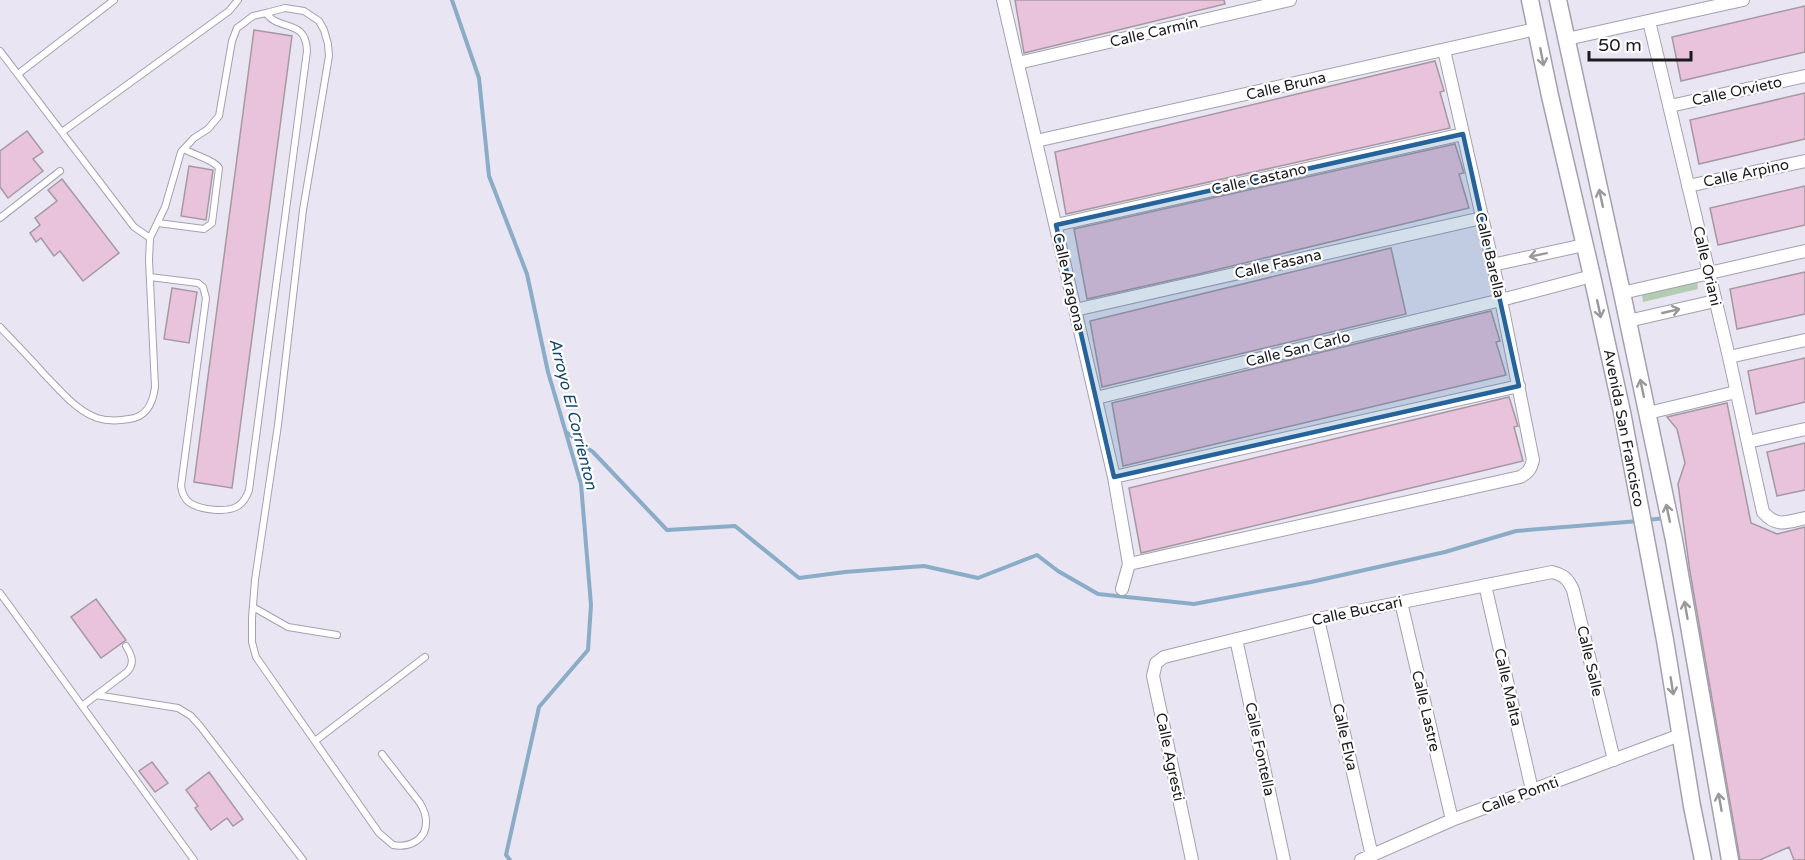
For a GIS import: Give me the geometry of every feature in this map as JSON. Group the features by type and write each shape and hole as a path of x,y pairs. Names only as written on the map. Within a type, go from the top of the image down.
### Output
{"street":[{"name":"Calle Aragona","path":"1004,0 1114,477 1129,564"},
{"name":"Calle Carmín","path":"1018,63 1290,0"},
{"name":"Avenida San Francisco","path":"1530,0 1622,412 1703,860"},
{"name":"Avenida San Francisco","path":"1558,0 1674,540 1730,860"},
{"path":"1567,39 1743,0"},
{"name":"Calle Oriani","path":"1649,21 1729,357 1763,512 1775,522 1805,518"},
{"name":"Calle Bruna","path":"1036,141 1536,29"},
{"name":"Calle Barella","path":"1129,564 1520,477 1531,468 1533,460 1519,386 1444,50"},
{"name":"Calle Orvieto","path":"1670,106 1805,76"},
{"path":"1550,96 1578,90"},
{"name":"Calle Castano","path":"1056,225 1463,134"},
{"name":"Calle Arpino","path":"1688,186 1805,160"},
{"name":"Calle Fasana","path":"1075,310 1482,219"},
{"path":"1492,265 1584,245"},
{"path":"1622,293 1805,251"},
{"name":"Calle San Carlo","path":"1096,398 1592,276"},
{"path":"1628,321 1715,301"},
{"path":"1729,357 1805,340"},
{"path":"1114,477 1519,386"},
{"path":"1648,413 1736,392"},
{"path":"1748,442 1805,429"},
{"path":"1122,589 1129,564"},
{"name":"Calle Buccari","path":"1164,657 1318,619 1552,572"},
{"name":"Calle Salle","path":"1552,572 1566,578 1573,590 1614,760"},
{"name":"Calle Malta","path":"1485,585 1532,790"},
{"name":"Calle Lastre","path":"1401,602 1452,820"},
{"name":"Calle Elva","path":"1318,619 1366,858"},
{"name":"Calle Fontella","path":"1236,639 1284,860"},
{"name":"Calle Agresti","path":"1164,657 1156,663 1153,676 1192,860"},
{"name":"Calle Pomti","path":"1366,858 1452,820 1680,735"}],"lane":[{"path":"18,74 114,0"},
{"path":"62,132 229,11 238,0"},
{"path":"0,327 66,397 87,413 106,420 135,418 143,414 151,406 155,387 150,238 167,198 176,164 184,148 208,129 219,116 232,41 237,28 253,16 285,8 304,11 319,21 324,30 329,56 303,210 278,425 255,580 252,642 256,657 386,840 398,846 412,844 417,842 425,829 427,823 424,812 420,803 382,754"},
{"path":"150,277 198,283 205,290 206,298 181,486 184,497 192,504 211,509 237,506 249,490 307,51 303,34 273,20 266,13"},
{"path":"0,51 134,226 150,238"},
{"path":"158,223 204,229 212,223 219,168 214,162 184,148"},
{"path":"0,207 3,216 60,171"},
{"path":"0,593 194,860"},
{"path":"253,607 288,627 337,635"},
{"path":"82,706 131,668 133,663 131,654 126,646"},
{"path":"315,741 425,657"},
{"path":"96,695 159,704 185,712 200,726 303,860"}],"highlighted area":[{"path":"1463,134 1519,386 1114,477 1056,225"}],"green space":[{"path":"1697,279 1698,289 1643,302 1642,294"}],"building":[{"path":"1015,0 1224,0 1225,4 1024,53"},
{"path":"1805,6 1805,52 1681,81 1672,37"},
{"path":"254,30 292,36 232,488 194,482"},
{"path":"1435,61 1444,91 1440,92 1450,128 1066,214 1055,152"},
{"path":"1805,93 1805,139 1699,164 1690,120"},
{"path":"27,131 43,152 33,159 43,171 8,198 0,187 0,151"},
{"path":"1455,144 1464,173 1459,174 1469,208 1087,299 1074,229"},
{"path":"189,166 213,170 206,220 181,216"},
{"path":"62,179 119,253 83,281 60,251 54,256 41,238 36,242 30,233 40,225 35,218 57,201 48,190"},
{"path":"1805,186 1805,225 1718,245 1710,208"},
{"path":"1391,248 1406,314 1102,387 1090,321"},
{"path":"1805,272 1805,314 1737,329 1730,289"},
{"path":"172,288 197,292 189,343 164,339"},
{"path":"1491,311 1500,341 1496,342 1506,375 1123,466 1112,403"},
{"path":"1805,358 1805,402 1756,414 1748,371"},
{"path":"1509,397 1518,426 1514,427 1523,461 1141,553 1129,488"},
{"path":"1727,403 1751,523 1777,534 1805,527 1805,860 1794,860 1789,847 1760,860 1740,860 1690,572 1678,484 1685,463 1677,429 1667,417"},
{"path":"1805,443 1805,490 1777,496 1767,452"},
{"path":"96,599 126,640 101,658 71,617"},
{"path":"152,762 168,783 155,792 139,771"},
{"path":"209,772 243,819 233,826 227,818 211,830 195,808 198,806 186,790"}],"waterway":[{"name":"Arroyo El Corrienton","path":"452,0 479,78 489,176 527,274 548,372 581,484 591,605 588,650 539,707 506,855 510,860"},
{"path":"566,432 593,452 667,530 735,526 799,578 924,566 978,578 1037,555 1058,571 1098,594 1194,604 1311,582 1445,552 1516,531 1639,521"},
{"path":"1647,520 1666,518"}]}
